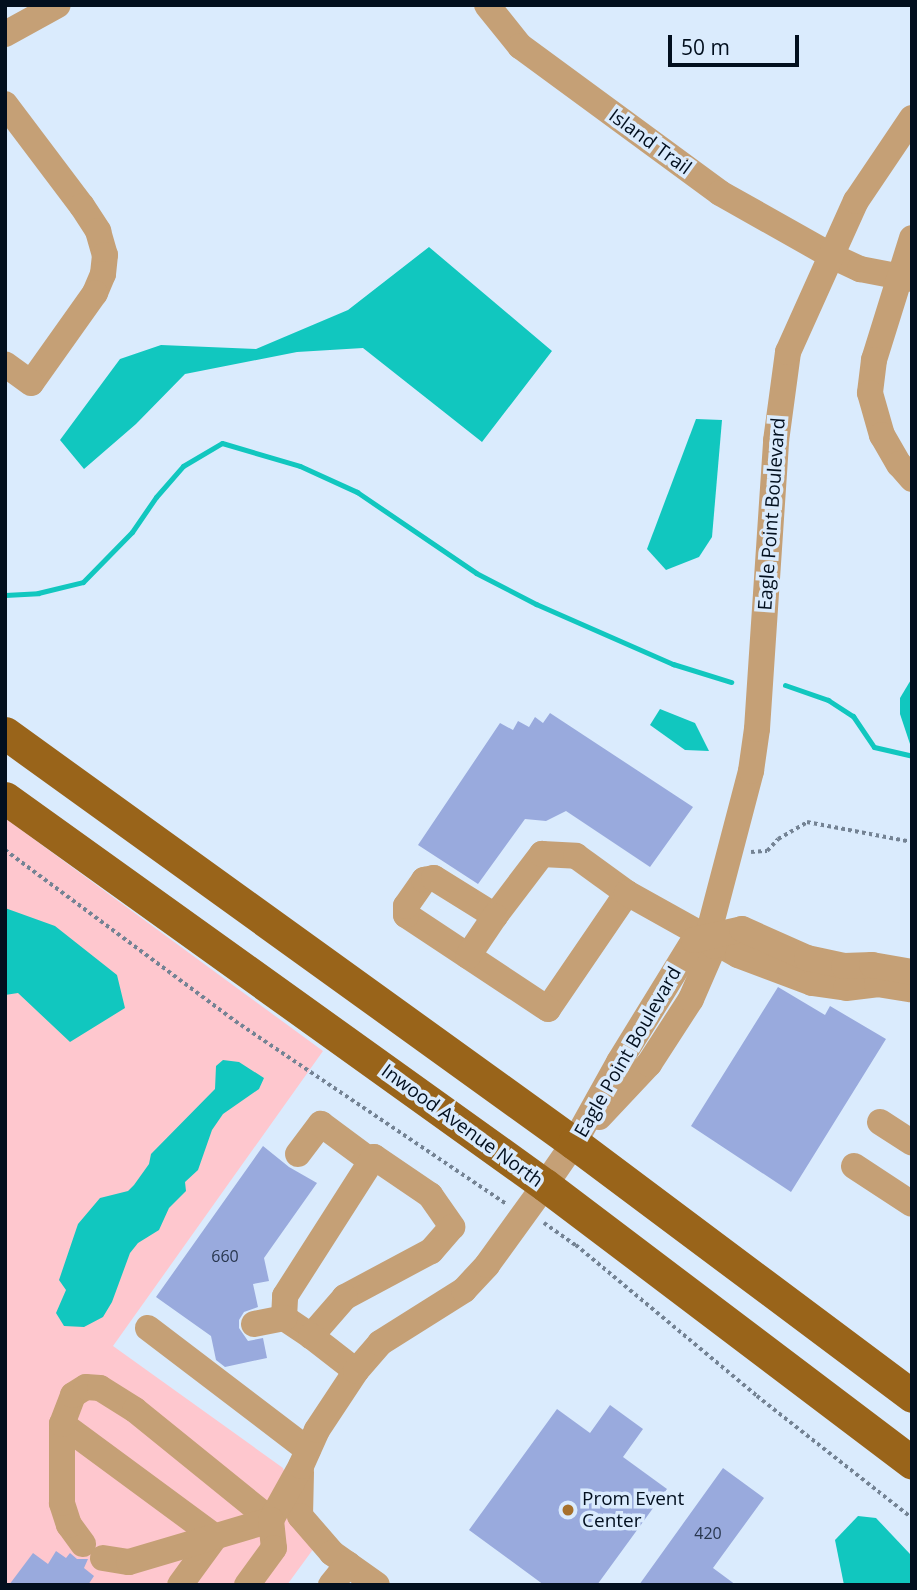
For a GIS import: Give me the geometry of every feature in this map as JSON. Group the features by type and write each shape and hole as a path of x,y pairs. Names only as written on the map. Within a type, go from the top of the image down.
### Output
{"main road":[{"path":"5,733 574,1143 912,1396"},
{"name":"Inwood Avenue North","path":"5,798 545,1185 912,1464"}],"street":[{"path":"5,34 58,5"},
{"name":"Island Trail","path":"487,5 520,46 720,193 831,256 860,269 904,279"},
{"path":"5,104 98,230 105,255 103,274 95,293 31,383 5,364"},
{"name":"Eagle Point Boulevard","path":"271,1520 317,1430 356,1371 380,1343 464,1290 487,1265 574,1143 618,1062 694,940 708,935 751,771 776,441 788,352 856,201 912,118"},
{"path":"912,238 904,279 874,360 870,393 882,435 899,464 912,479"},
{"path":"468,956 542,854 576,856 628,893 708,935 738,955 812,983 846,988 877,984 912,989"},
{"path":"495,916 434,878 424,880 406,906 406,915 548,1010 628,893"},
{"path":"708,935 742,929 807,958 844,966 872,965 912,972"},
{"path":"880,1122 912,1143"},
{"path":"298,1154 321,1124 372,1161"},
{"path":"284,1318 285,1296 374,1157 430,1195 452,1227 431,1251 345,1297 311,1336"},
{"path":"854,1166 912,1203"},
{"path":"254,1324 284,1318 356,1371"},
{"path":"148,1328 305,1458 300,1516 314,1535 377,1585"},
{"path":"247,1585 274,1548 271,1520 135,1410 100,1388 86,1387 73,1395 62,1423 62,1503 69,1525 93,1551 129,1562 271,1520"},
{"path":"62,1423 215,1537"},
{"path":"180,1585 215,1537"},
{"path":"331,1585 348,1564"}],"path":[{"path":"730,850 766,851 778,839 807,821 912,842"},
{"path":"5,850 241,1025 325,1079 503,1202"},
{"path":"547,1225 912,1518"}],"shaded area":[{"path":"429,247 552,351 482,442 363,348 297,352 185,374 136,424 84,469 60,440 120,359 161,345 256,349 348,310"},
{"path":"696,419 722,420 712,537 699,557 666,570 647,549"},
{"path":"912,678 912,750 900,714 900,698"},
{"path":"660,709 695,723 709,751 685,750 650,725"},
{"path":"5,818 323,1051 113,1346 283,1468 314,1548 287,1585 5,1585"},
{"path":"5,908 55,926 117,975 125,1008 70,1042 18,993 5,995"},
{"path":"223,1060 239,1062 264,1078 259,1089 223,1114 212,1130 198,1170 185,1182 186,1191 169,1208 159,1230 138,1243 130,1253 112,1302 103,1317 84,1327 64,1326 56,1313 66,1290 59,1280 78,1224 100,1198 128,1191 134,1185 149,1164 151,1154 215,1089 216,1066"},
{"path":"858,1516 876,1518 910,1554 912,1585 844,1585 835,1540"}],"building":[{"path":"550,713 693,807 650,867 566,811 546,821 525,819 478,884 418,845 500,723 513,730 518,721 529,727 535,717 543,723"},
{"path":"778,987 825,1015 830,1006 886,1039 791,1192 691,1126"},
{"path":"263,1146 289,1167 317,1183 264,1258 269,1281 253,1284 258,1307 244,1312 239,1320 239,1328 248,1341 263,1338 267,1358 225,1367 216,1360 211,1336 156,1297"},
{"name":"Prom Event Center","path":"610,1405 643,1429 623,1457 667,1489 597,1585 544,1585 469,1530 557,1409 590,1433"},
{"path":"723,1468 764,1498 713,1568 736,1585 639,1585"},
{"path":"56,1551 66,1558 70,1553 77,1559 88,1559 84,1568 94,1576 88,1585 9,1585 33,1553 48,1564"}],"waterway":[{"path":"5,595 38,593 83,582 132,532 156,497 183,466 222,443 300,466 357,492 476,573 536,604 673,664 731,682"},
{"path":"785,685 828,700 853,716 874,747 912,756"}],"place":[{"name":"Prom Event Center","path":"568,1510"}]}
